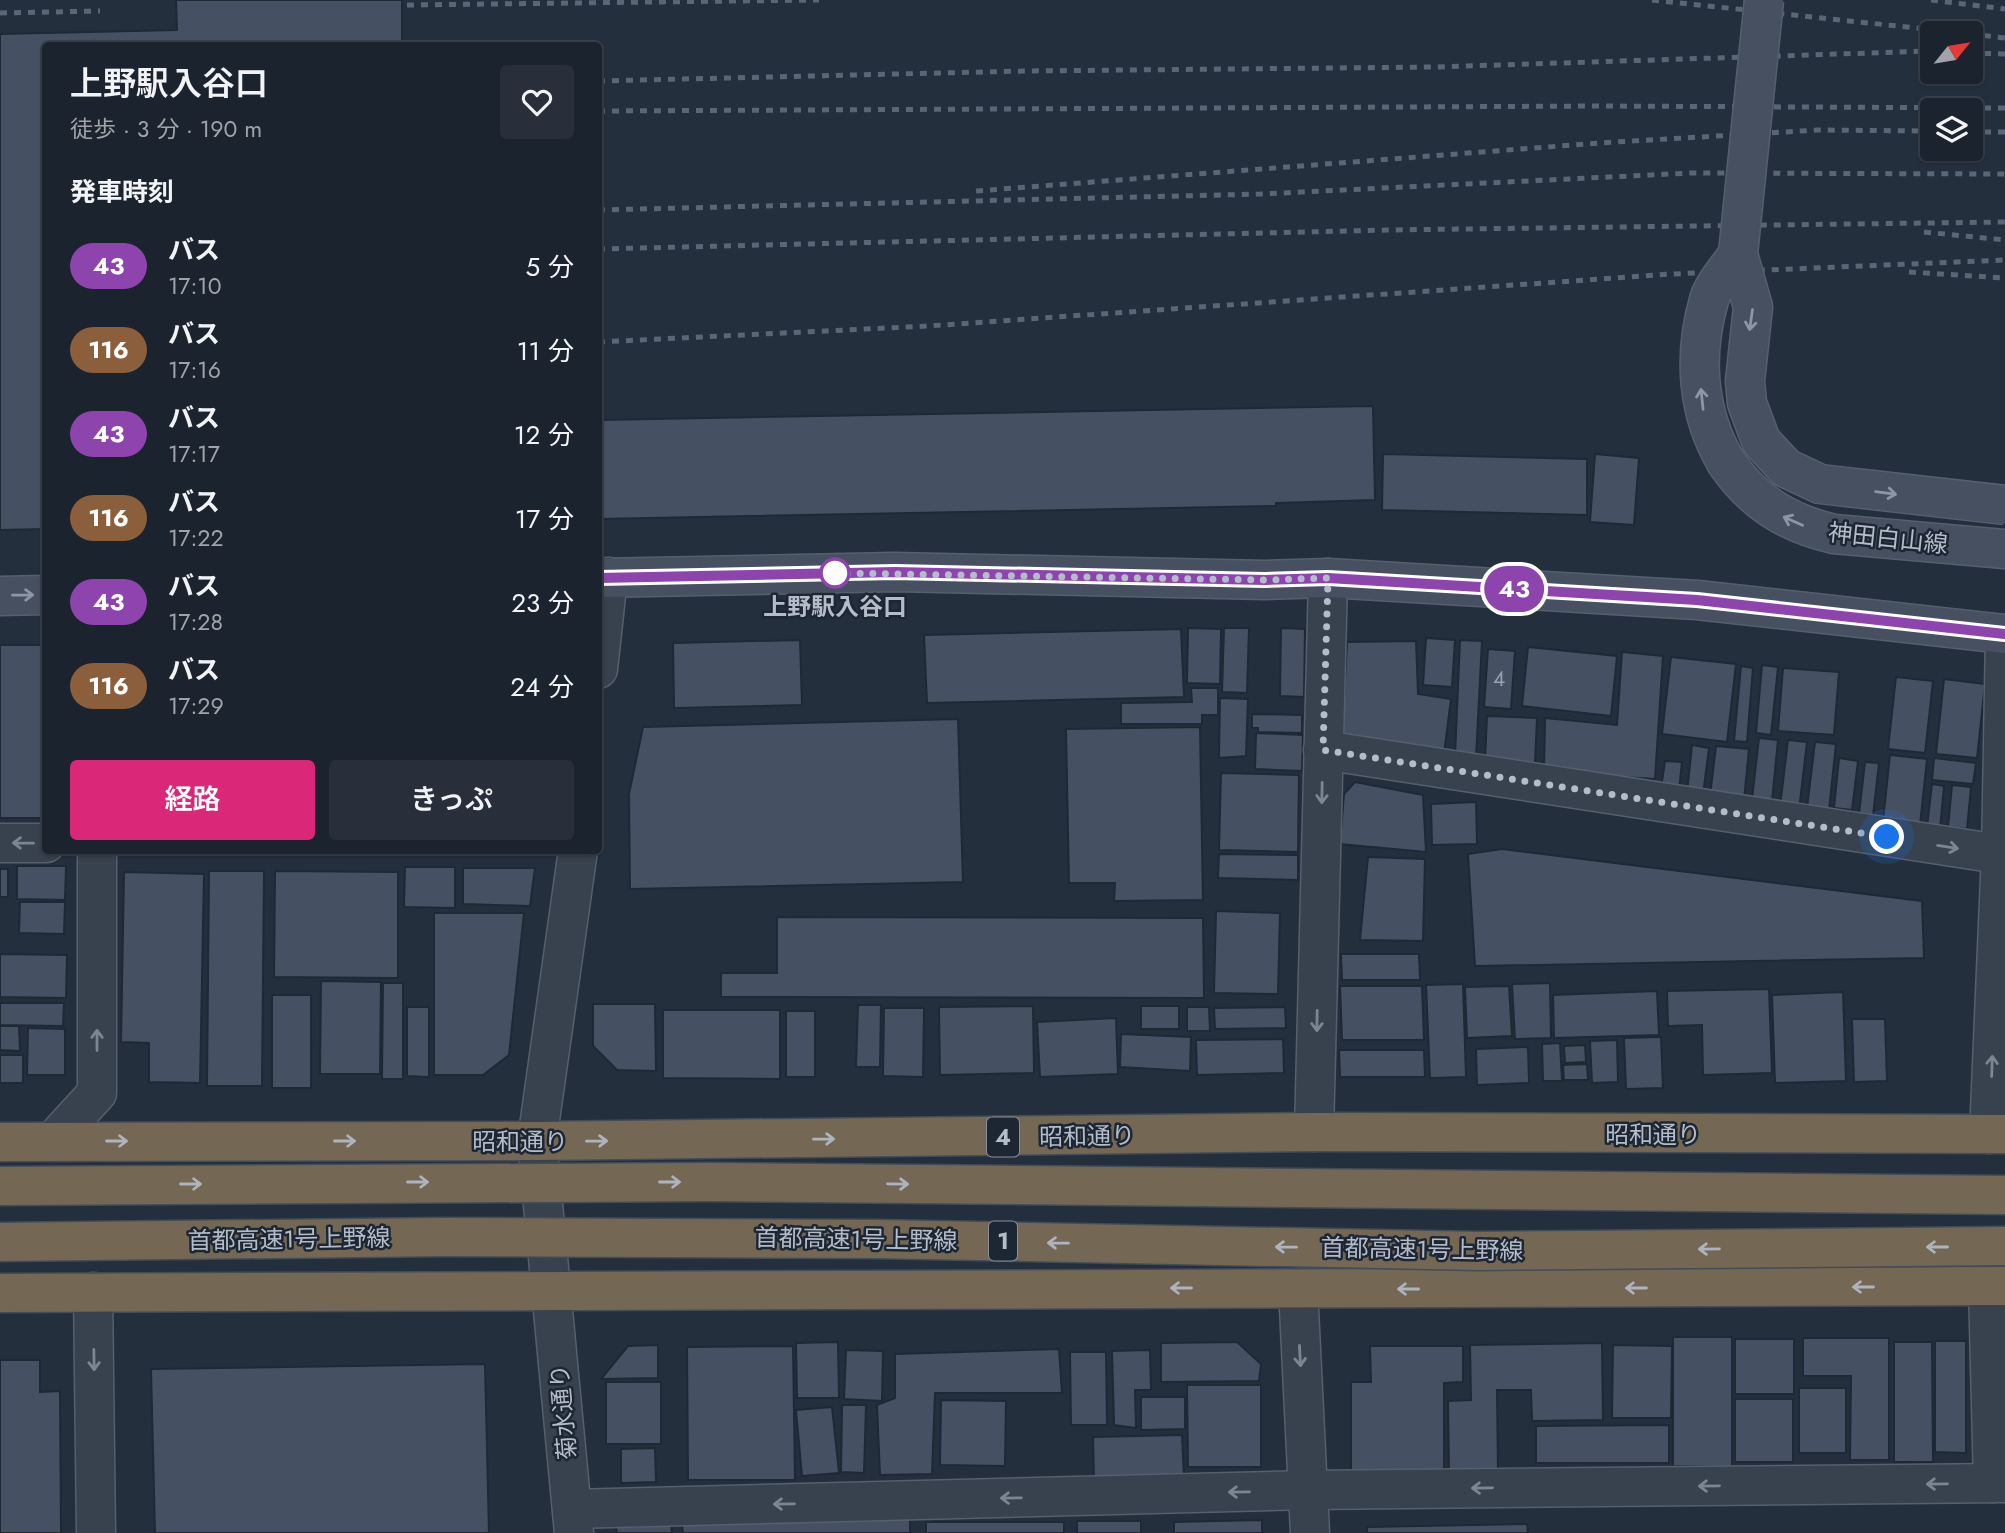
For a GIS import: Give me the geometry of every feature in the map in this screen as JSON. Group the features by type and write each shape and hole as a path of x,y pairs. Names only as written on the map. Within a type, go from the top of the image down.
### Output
{"highway":[{"name":"昭和通り","path":"0,1142 537,1141 1314,1132 1997,1134"},
{"name":"1","path":"0,1186 723,1182 2005,1195"},
{"name":"首都高速1号上野線","path":"0,1242 443,1237 862,1239 1478,1251 2005,1246"},
{"path":"0,1293 1997,1286"}],"street":[{"name":"神田白山線","path":"1764,0 1738,254 1753,307 1745,381 1747,403 1761,441 1770,453 1792,472 1820,484 2005,505"},
{"name":"神田白山線","path":"1738,254 1709,298 1699,366 1704,415 1713,441 1735,476 1756,498 1784,518 1807,528 1834,534 2005,549"},
{"path":"602,596 603,578 895,572 1265,580 1328,578 1697,600 2005,634 1997,1134"},
{"path":"1314,1132 1328,578"},
{"path":"0,596 42,594"},
{"path":"1323,750 2003,855"},
{"path":"0,843 42,843"},
{"path":"53,1141 97,1093 97,854"},
{"name":"菊水通り","path":"573,1521 537,1141 577,854"},
{"path":"573,1521 1307,1490 1999,1483 1997,1286"},
{"path":"1298,1288 1310,1533"},
{"path":"93,1292 96,1533"}],"building":[{"path":"176,0 402,0 402,42 42,42 42,529 0,530 0,34 177,30"},
{"path":"1373,406 1375,500 1276,503 1276,506 602,519 602,420"},
{"path":"1383,454 1587,459 1587,515 1382,510"},
{"path":"1595,454 1639,458 1634,525 1590,522"},
{"path":"1188,628 1221,629 1220,684 1187,683"},
{"path":"1224,628 1249,628 1247,693 1222,692"},
{"path":"1281,628 1305,629 1304,697 1280,696"},
{"path":"1181,629 1184,697 927,703 924,635"},
{"path":"1426,638 1455,640 1452,687 1423,685"},
{"path":"800,640 802,705 674,708 673,643"},
{"path":"1460,640 1482,641 1476,757 1455,756"},
{"path":"1416,641 1418,694 1451,699 1444,754 1342,739 1347,642"},
{"path":"0,645 42,645 42,818 0,818"},
{"path":"1528,647 1617,656 1611,716 1522,706"},
{"path":"1488,649 1515,651 1511,709 1484,707"},
{"path":"1622,652 1663,656 1655,779 1544,772 1545,718 1617,725"},
{"path":"1671,657 1736,664 1727,742 1662,734"},
{"path":"1762,665 1778,667 1771,735 1756,733"},
{"path":"1741,666 1753,668 1747,742 1734,741"},
{"path":"1783,668 1839,672 1834,735 1778,731"},
{"path":"1896,677 1933,681 1925,753 1888,749"},
{"path":"1944,679 1985,684 1977,758 1936,754"},
{"path":"1191,688 1218,688 1218,715 1202,715 1202,724 1121,724 1121,703 1192,702"},
{"path":"1220,698 1248,699 1246,756 1219,758"},
{"path":"1252,714 1302,715 1302,733 1258,732 1258,728 1252,728"},
{"path":"1487,716 1537,718 1535,763 1485,761"},
{"path":"958,719 963,882 630,889 629,794 643,727"},
{"path":"1200,727 1203,900 1114,901 1115,883 1069,883 1066,729"},
{"path":"1256,733 1303,735 1302,771 1255,769"},
{"path":"1759,738 1778,740 1772,801 1752,799"},
{"path":"1788,740 1807,742 1799,810 1780,807"},
{"path":"1815,742 1836,744 1829,810 1807,808"},
{"path":"1692,745 1709,748 1703,795 1687,793"},
{"path":"1716,746 1749,749 1744,800 1710,796"},
{"path":"1890,755 1927,759 1920,825 1883,821"},
{"path":"1839,758 1858,761 1852,810 1834,808"},
{"path":"1934,758 1976,763 1973,784 1932,780"},
{"path":"1665,761 1682,762 1679,790 1661,788"},
{"path":"1865,762 1879,763 1873,816 1859,814"},
{"path":"1221,773 1299,775 1298,852 1219,850"},
{"path":"1355,782 1423,795 1426,852 1340,844 1344,794"},
{"path":"1932,784 1944,786 1940,829 1927,827"},
{"path":"1952,785 1971,787 1967,829 1948,827"},
{"path":"1476,802 1477,844 1432,845 1431,804"},
{"path":"1502,849 1922,901 1924,958 1475,966 1468,854"},
{"path":"1219,854 1298,855 1298,880 1218,878"},
{"path":"1368,857 1425,859 1423,941 1360,940"},
{"path":"17,866 66,866 65,900 17,899"},
{"path":"405,867 455,867 455,908 404,907"},
{"path":"463,868 535,868 530,906 463,904"},
{"path":"0,869 8,869 8,897 0,897"},
{"path":"209,871 264,871 262,1086 207,1086"},
{"path":"275,871 398,872 398,978 274,977"},
{"path":"124,872 204,874 200,1083 149,1082 149,1043 121,1042"},
{"path":"20,902 65,902 64,934 19,933"},
{"path":"1216,911 1280,913 1278,994 1214,993"},
{"path":"434,913 524,913 509,1055 483,1075 434,1075"},
{"path":"777,917 1203,918 1204,998 721,997 721,973 777,973"},
{"path":"0,954 67,955 66,998 0,997"},
{"path":"1341,954 1419,954 1420,980 1342,980"},
{"path":"321,981 381,982 380,1074 320,1074"},
{"path":"383,983 403,983 403,1079 382,1079"},
{"path":"1550,983 1551,1038 1515,1039 1512,984"},
{"path":"1463,984 1466,1077 1430,1078 1426,985"},
{"path":"1340,986 1422,986 1424,1040 1342,1040"},
{"path":"1509,986 1512,1036 1467,1038 1465,987"},
{"path":"1769,989 1772,1073 1703,1075 1702,1025 1668,1026 1667,991"},
{"path":"1657,991 1659,1035 1554,1038 1553,995"},
{"path":"1843,992 1846,1081 1775,1083 1772,995"},
{"path":"272,995 311,995 311,1088 272,1088"},
{"path":"0,1003 64,1003 63,1026 0,1025"},
{"path":"593,1004 655,1004 656,1071 617,1070 593,1046"},
{"path":"858,1005 881,1005 880,1067 856,1067"},
{"path":"1033,1006 1034,1073 940,1075 939,1007"},
{"path":"1141,1006 1179,1006 1179,1029 1141,1029"},
{"path":"407,1007 429,1007 429,1077 407,1076"},
{"path":"1187,1007 1209,1007 1210,1031 1187,1031"},
{"path":"1285,1007 1286,1028 1215,1029 1214,1008"},
{"path":"884,1008 924,1008 923,1077 883,1076"},
{"path":"663,1010 780,1010 780,1079 663,1078"},
{"path":"786,1011 815,1011 815,1077 786,1077"},
{"path":"1116,1018 1118,1074 1040,1077 1037,1022"},
{"path":"1852,1019 1885,1019 1887,1081 1854,1082"},
{"path":"0,1026 19,1026 20,1051 0,1050"},
{"path":"28,1028 65,1029 65,1075 27,1075"},
{"path":"1121,1034 1191,1037 1190,1071 1120,1067"},
{"path":"1661,1037 1663,1088 1626,1089 1624,1038"},
{"path":"1283,1039 1284,1073 1197,1075 1196,1040"},
{"path":"1617,1040 1618,1082 1592,1083 1590,1041"},
{"path":"1560,1043 1562,1081 1543,1081 1542,1044"},
{"path":"1585,1045 1586,1062 1565,1063 1564,1046"},
{"path":"1528,1047 1529,1083 1477,1085 1476,1049"},
{"path":"1339,1050 1424,1050 1425,1077 1340,1077"},
{"path":"0,1055 23,1055 23,1083 0,1083"},
{"path":"1587,1064 1588,1080 1564,1080 1563,1065"},
{"path":"1673,1337 1732,1337 1732,1467 1673,1466"},
{"path":"1803,1338 1889,1338 1889,1460 1850,1460 1851,1376 1803,1376"},
{"path":"1735,1339 1794,1339 1794,1394 1735,1394"},
{"path":"1935,1341 1966,1341 1966,1453 1935,1452"},
{"path":"838,1342 839,1398 797,1398 796,1343"},
{"path":"1237,1342 1261,1364 1259,1381 1161,1382 1161,1343"},
{"path":"1894,1342 1932,1342 1933,1462 1894,1462"},
{"path":"1602,1343 1603,1420 1532,1421 1531,1390 1497,1390 1498,1472 1449,1473 1448,1401 1471,1400 1470,1345"},
{"path":"658,1345 658,1378 601,1379 628,1346"},
{"path":"1613,1345 1672,1346 1671,1418 1612,1418"},
{"path":"793,1346 795,1480 688,1480 687,1347"},
{"path":"1370,1346 1463,1346 1463,1382 1444,1383 1444,1471 1351,1471 1351,1382 1371,1382"},
{"path":"1059,1349 1062,1393 935,1393 932,1474 880,1475 877,1405 895,1398 895,1354"},
{"path":"846,1350 883,1351 882,1401 844,1399"},
{"path":"1150,1350 1151,1390 1135,1390 1136,1428 1114,1425 1112,1351"},
{"path":"1070,1352 1106,1352 1107,1425 1071,1425"},
{"path":"0,1360 40,1360 40,1392 60,1391 61,1533 0,1533"},
{"path":"485,1364 489,1533 155,1533 151,1369"},
{"path":"606,1382 661,1382 661,1444 606,1444"},
{"path":"1187,1385 1261,1385 1261,1467 1188,1467"},
{"path":"1799,1388 1846,1388 1846,1453 1799,1453"},
{"path":"1141,1397 1185,1397 1185,1429 1141,1430"},
{"path":"1735,1399 1793,1399 1793,1462 1735,1462"},
{"path":"941,1400 1006,1401 1005,1466 940,1465"},
{"path":"842,1405 866,1405 864,1473 841,1472"},
{"path":"832,1407 839,1473 802,1476 796,1410"},
{"path":"1669,1425 1669,1463 1536,1463 1536,1426"},
{"path":"1182,1435 1184,1478 1094,1480 1093,1437"},
{"path":"655,1448 656,1482 621,1483 621,1449"},
{"path":"910,1517 910,1533 683,1533 682,1525"},
{"path":"1262,1520 1262,1533 1174,1533 1174,1522"},
{"path":"1077,1521 1141,1521 1141,1533 1077,1533"},
{"path":"926,1522 1064,1522 1064,1533 926,1533"},
{"path":"1527,1524 1528,1533 1367,1533 1367,1527"},
{"path":"671,1525 672,1533 617,1533 616,1527"}],"railway":[{"path":"407,5 819,0"},
{"path":"1652,0 1920,28"},
{"path":"1931,0 2005,9"},
{"path":"0,13 100,11"},
{"path":"1983,35 2005,38"},
{"path":"602,81 1025,71 1436,67 1920,51"},
{"path":"1983,53 2005,54"},
{"path":"602,111 1600,106 2005,108"},
{"path":"976,191 1599,143 1818,130 1920,131"},
{"path":"1983,132 2005,132"},
{"path":"602,210 1261,194 1691,173 2005,174"},
{"path":"602,249 1387,230 2005,222"},
{"path":"1924,232 2005,240"},
{"path":"602,342 928,326 1672,274 2005,260"},
{"path":"1909,272 2005,278"}],"bus line":[{"name":"43","path":"602,578 895,572 1265,580 1328,578 1697,600 2005,634"}],"place":[{"name":"上野駅入谷口","path":"835,573"}],"route":[{"path":"835,573 1265,580 1328,578 1323,750 1887,837"}]}
